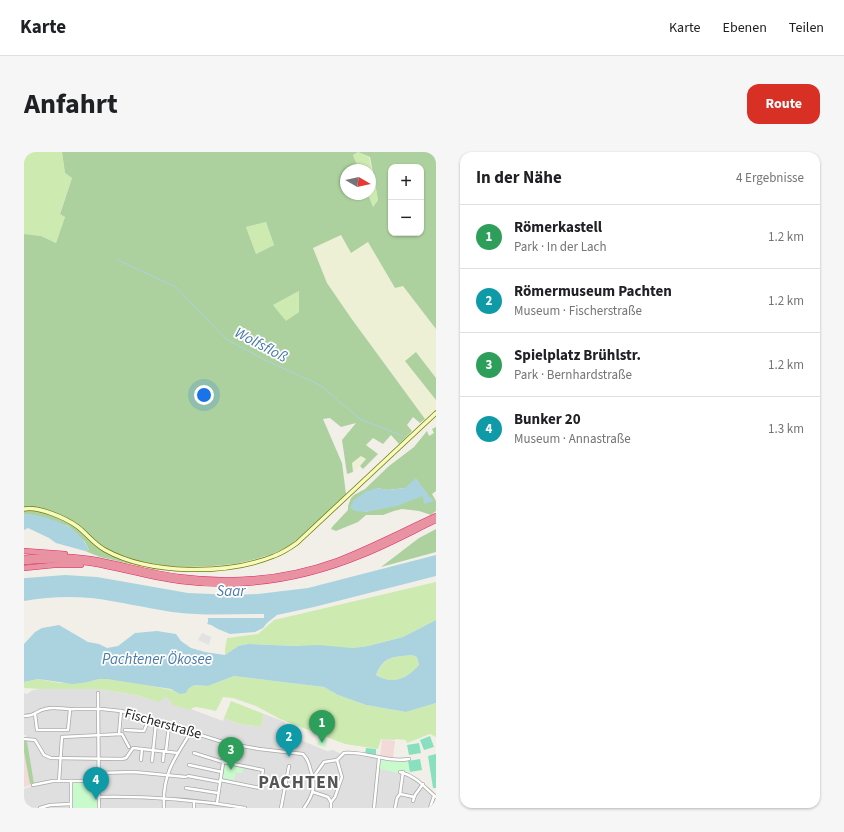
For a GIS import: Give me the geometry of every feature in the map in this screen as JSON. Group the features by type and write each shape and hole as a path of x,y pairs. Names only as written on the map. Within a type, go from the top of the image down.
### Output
{"highway":[{"path":"24,562 62,560 82,562 174,580 226,584 281,579 306,574 349,558 436,516"},
{"path":"349,558 374,550 436,520"},
{"path":"24,551 62,553 164,575 222,580 253,579 280,575 339,562"},
{"path":"24,558 67,557 100,561"},
{"path":"24,568 54,565 105,566"}],"main road":[{"path":"24,509 36,509 63,519 76,526 105,550 120,557 142,564 191,569 223,567 250,563 274,556 297,542 436,413"}],"street":[{"path":"98,693 98,808"},
{"name":"Fischerstraße","path":"24,716 30,716 45,708 70,710 76,708 121,711 136,715 148,721 226,743 259,749 303,754 306,756 314,777"},
{"path":"35,714 37,730 68,730 70,710"},
{"path":"119,734 121,711"},
{"path":"125,730 144,731 148,721"},
{"path":"152,761 156,723"},
{"path":"163,761 169,726"},
{"path":"164,808 164,786 167,774 191,732"},
{"path":"59,781 61,738 67,736 119,734 123,735 129,747"},
{"path":"24,739 35,740 44,755 47,757 124,759 132,749 178,753"},
{"path":"220,808 218,803 218,793 226,743"},
{"path":"141,760 142,749"},
{"path":"98,773 126,772 167,774 260,788 263,770 223,762 194,753"},
{"path":"304,808 313,792 314,777 324,762 337,760 342,755 348,753 397,760 409,759"},
{"path":"374,808 379,758"},
{"path":"331,802 335,798 342,777 337,760"},
{"path":"189,765 222,772"},
{"path":"280,808 289,766"},
{"path":"394,808 400,794 402,772 413,776 435,796 430,808"},
{"path":"262,779 286,784"},
{"path":"33,785 59,781 98,781"},
{"path":"40,808 50,805 71,806 71,781"},
{"path":"413,801 423,784"},
{"path":"186,788 218,793"},
{"path":"313,792 328,797 331,802 331,808"},
{"path":"400,794 414,797"},
{"path":"98,797 129,797 194,801 218,803 245,808"},
{"path":"194,801 194,808"}],"shaded area":[{"path":"202,633 211,637 209,645 198,640"},
{"path":"99,689 136,695 153,700 166,697 191,710 223,721 224,718 240,724 261,727 264,714 285,722 283,737 298,739 327,751 333,750 343,755 346,754 377,759 376,768 393,771 411,778 436,799 436,808 24,808 24,789 32,786 34,783 26,735 24,735 24,693 27,694 33,690"},
{"path":"382,739 395,741 393,758 380,757"},
{"path":"24,752 31,785 24,787"}],"green space":[{"path":"24,152 62,152 65,173 72,178 60,213 65,217 56,243 41,236 24,234"},
{"path":"62,152 358,152 436,152 436,329 403,286 395,288 368,242 351,253 341,235 313,248 327,283 425,419 420,423 413,417 407,425 412,431 399,444 391,435 383,444 373,438 366,445 378,454 363,469 360,466 366,459 361,456 352,463 353,472 347,474 342,440 356,423 341,427 330,418 323,419 342,463 346,494 303,535 288,547 272,554 235,564 189,567 167,566 143,562 131,564 100,557 85,551 89,550 85,542 68,526 24,514 24,234 41,236 56,243 65,217 60,214 72,178 65,173","holes":["266,222 274,245 256,254 246,227","299,291 299,312 286,321 273,305"]},
{"path":"358,152 369,157 370,164 357,164 353,155"},
{"path":"376,190 378,200 373,207 370,200 376,200"},
{"path":"266,222 274,245 256,254 246,227"},
{"path":"342,235 368,242 395,288 403,285 436,329 436,378 417,352 405,361 436,400 436,410 425,419 327,283 313,248"},
{"path":"299,291 299,312 286,322 273,305"},
{"path":"416,352 436,378 436,400 405,361"},
{"path":"436,427 436,491 432,494 436,501 436,511 431,515 419,511 402,509 383,515 366,515 358,522 336,531 331,529 348,510 351,498 354,495 365,489 389,466 414,447 427,431 429,436 434,433 432,429","holes":["416,479 427,494 365,512 377,488 387,490 406,488"]},
{"path":"361,456 366,459 353,472 352,463"},
{"path":"436,529 436,552 381,567 419,538"},
{"path":"436,582 436,620 403,637 368,646 353,648 248,644 238,646 225,655 227,638 258,634 274,620"},
{"path":"412,655 417,657 419,666 404,677 388,680 376,675 386,661 395,657"},
{"path":"234,676 324,687 338,695 366,705 406,712 436,703 436,737 430,734 407,743 406,740 381,739 378,749 345,744 280,719 256,706 233,698 223,697 216,711 197,707 192,708 191,710 173,705 166,697 159,702 136,695 99,689 24,688 24,682 38,679 60,683 88,682 99,679 107,679 121,680 177,691 188,689 194,685 208,686"},
{"path":"231,701 264,714 261,727 240,724 224,718"},
{"path":"430,736 434,747 424,750 420,740"},
{"path":"320,738 327,740 326,747 317,745"},
{"path":"24,741 27,741 34,783 30,784 24,752"},
{"path":"419,743 421,753 409,755 407,745"},
{"path":"366,748 376,749 376,755 365,754"},
{"path":"436,754 436,788 433,788 428,756"},
{"path":"420,759 422,770 410,772 408,761"},
{"path":"381,760 399,762 408,761 410,772 401,770 399,773 380,769"},
{"path":"226,764 244,767 242,773 236,772 234,780 223,778"},
{"path":"73,783 97,783 97,808 73,808"}],"water":[{"path":"416,478 434,501 424,504 423,496 397,506 365,512 356,511 350,508 354,500 365,492 377,488 388,490 405,488"},
{"path":"24,514 47,518 69,527 75,531 89,550 85,551 56,543 28,528 24,530"},
{"path":"436,555 436,576 277,615 263,628 255,632 230,634 207,624 208,618 264,618 264,614 184,613 83,597 49,598 24,601 24,578 65,575 97,577 188,593 235,595 258,594 308,588"},
{"name":"Pachtener Ökosee","path":"436,620 436,703 406,712 366,705 338,695 324,687 234,676 208,686 194,685 188,689 186,693 180,694 171,689 107,679 73,684 38,679 24,682 24,644 35,632 42,628 59,625 88,642 99,644 107,648 118,646 135,633 157,631 176,634 181,641 191,648 225,655 238,646 248,644 297,646 318,645 353,648 368,646 403,637","holes":["412,655 417,657 419,665 404,677 388,680 376,675 382,664 394,657"]}],"waterway":[{"name":"Wolfsfloß","path":"118,260 176,287 226,339 265,360 320,385 360,419 403,436"}],"place":[{"name":"Römerkastell","path":"322,743"},
{"name":"Römermuseum Pachten","path":"289,757"},
{"name":"Spielplatz Brühlstr.","path":"231,770"},
{"name":"Bunker 20","path":"96,800"}],"district":[{"name":"PACHTEN","path":"299,782"}],"water label":[{"name":"Saar","path":"231,591"}]}
